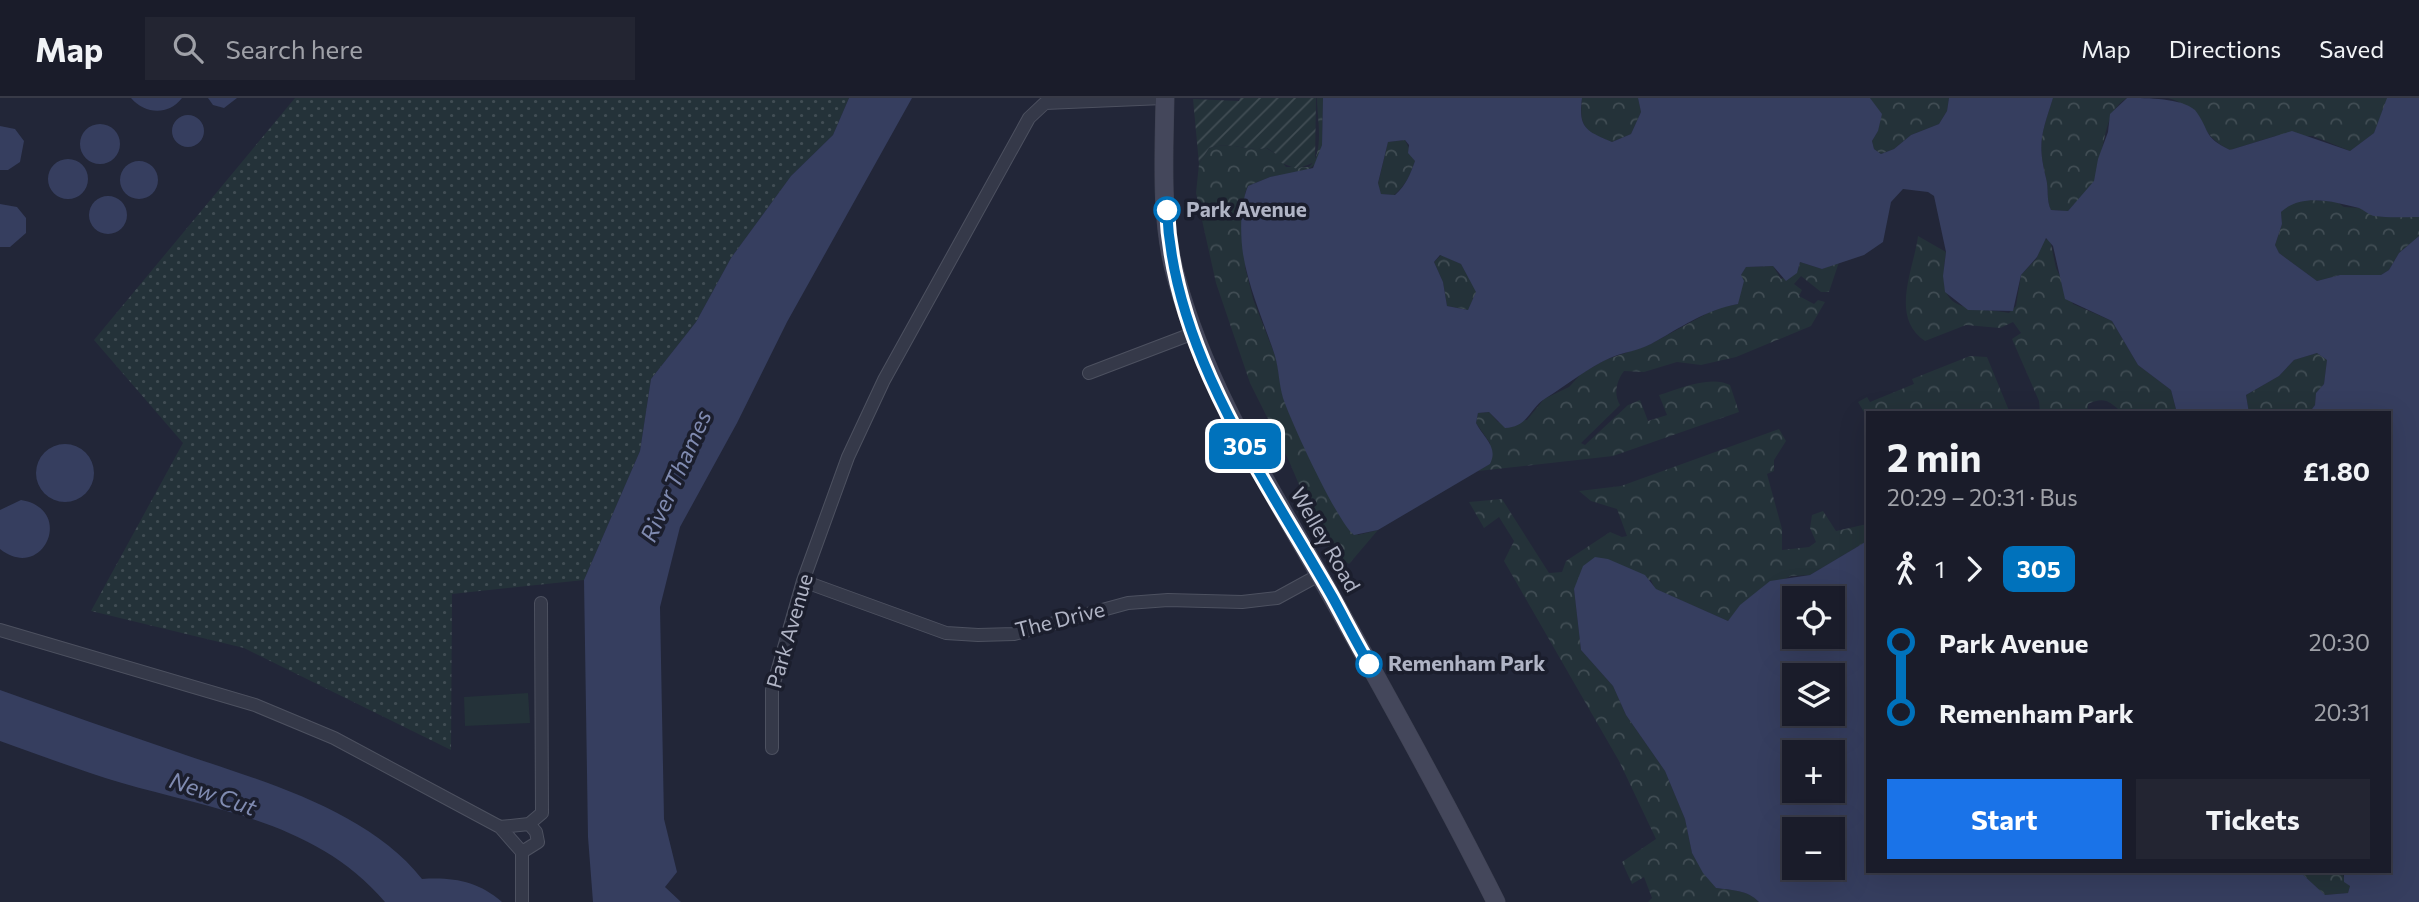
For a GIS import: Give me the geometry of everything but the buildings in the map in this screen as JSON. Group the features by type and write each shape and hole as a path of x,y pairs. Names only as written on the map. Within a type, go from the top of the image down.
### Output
{"main road":[{"name":"Welley Road","path":"1164,98 1168,232 1175,275 1194,332 1233,422 1399,717 1496,902"}],"street":[{"name":"Park Avenue","path":"772,748 772,690 803,581 848,457 884,380 1028,118 1045,103 1164,98"},
{"path":"1089,373 1194,332"},
{"name":"The Drive","path":"803,581 946,633 1002,635 1128,603 1168,600 1242,603 1277,597 1319,575"},
{"path":"500,827 529,824 542,813 541,603"},
{"path":"0,630 255,705 334,738 500,827 522,852 522,902"},
{"path":"522,852 538,842 536,832 529,824"}],"green space":[{"path":"295,98 849,98 833,135 791,176 731,258 696,322 651,379 640,451 584,580 452,594 451,750 244,648 91,611 183,443 94,340"},
{"path":"1240,98 1316,98 1315,162 1297,169 1279,162 1276,154 1267,148 1218,146 1209,148 1199,164 1193,99 1239,101"},
{"path":"1317,98 1323,98 1322,145 1317,163 1306,171 1270,177 1248,186 1245,193 1245,267 1253,299 1276,358 1283,397 1327,492 1358,535 1378,530 1349,564 1332,552 1320,534 1289,461 1250,383 1216,283 1196,193 1199,164 1209,148 1266,148 1276,154 1286,167 1309,167 1314,161 1319,144"},
{"path":"1582,98 1638,98 1641,112 1631,134 1612,142 1590,131 1583,122"},
{"path":"1870,98 1949,98 1947,111 1939,124 1911,135 1894,149 1881,154 1874,149 1872,141 1878,131"},
{"path":"2053,98 2127,98 2113,112 2109,122 2094,181 2068,211 2051,210 2042,155 2044,129"},
{"path":"2168,98 2387,98 2387,101 2374,133 2350,151 2313,136 2275,136 2230,150 2212,137 2189,108"},
{"path":"1405,140 1415,161 1409,175 1394,195 1381,194 1378,184 1388,142"},
{"path":"2302,199 2337,202 2344,207 2360,208 2375,216 2419,217 2419,236 2399,253 2389,270 2381,275 2340,275 2317,281 2279,253 2275,245 2282,224 2281,212 2290,203"},
{"path":"1918,236 1946,252 1945,287 1949,297 1956,303 1965,307 2009,313 2016,306 2021,275 2037,258 2043,239 2050,240 2056,268 2073,304 2112,321 2138,365 2171,390 2176,411 2122,411 2102,400 2088,404 2087,411 2040,411 2039,401 2012,339 2021,333 2013,322 2000,328 1966,325 1925,341 1914,331 1908,319 1906,292"},
{"path":"1441,255 1461,264 1477,292 1468,310 1447,306 1443,282 1434,262"},
{"path":"1800,262 1822,269 1839,262 1829,292 1821,292 1801,276 1794,284 1802,290 1799,296 1814,304 1818,300 1825,302 1811,326 1736,357 1701,365 1677,362 1644,372 1624,371 1617,387 1620,405 1581,443 1585,445 1628,405 1640,400 1648,421 1667,415 1659,395 1704,382 1730,385 1739,412 1613,456 1478,471 1490,464 1490,443 1476,423 1478,413 1489,412 1498,422 1527,420 1544,399 1569,387 1581,374 1605,360 1649,345 1717,308 1738,304 1741,275 1746,267 1773,266 1781,279 1798,270"},
{"path":"2317,353 2327,360 2324,384 2316,393 2315,405 2310,411 2249,411 2246,395 2279,376 2294,360"},
{"path":"1970,356 1987,357 2009,411 1866,411 1866,415 1858,402 1867,397 1870,402 1914,384 1912,379"},
{"path":"1779,429 1786,441 1774,460 1774,471 1767,474 1782,529 1782,550 1809,547 1816,542 1810,528 1812,515 1823,511 1836,531 1866,524 1866,542 1810,575 1791,576 1761,589 1728,621 1655,589 1651,580 1574,589 1581,650 1613,686 1626,715 1665,771 1685,819 1692,853 1716,888 1745,893 1759,902 1648,902 1652,898 1644,877 1632,884 1622,862 1656,839 1619,761 1504,561 1514,541 1499,517 1484,528 1469,502 1502,499 1549,573 1562,572 1566,561 1610,532 1622,537 1627,536 1617,509 1591,501 1579,491 1621,486"},
{"path":"528,693 530,723 465,726 464,697"},
{"path":"2301,873 2344,873 2350,886 2348,893 2325,895"}],"water":[{"path":"131,98 182,98 170,108 156,111 143,107"},
{"path":"208,98 237,98 224,108 213,105"},
{"name":"River Thames","path":"849,98 912,98 787,322 737,423 680,527 660,607 664,819 677,872 665,887 681,902 593,902 588,837 584,580 640,451 651,379 696,322 731,258 791,176 833,135"},
{"path":"1323,98 1582,98 1581,116 1586,127 1612,142 1631,134 1641,112 1638,98 1870,98 1882,114 1878,131 1872,141 1874,149 1881,154 1894,149 1911,135 1939,124 1947,111 1949,98 2053,98 2044,129 2042,155 2051,210 2068,211 2094,181 2098,159 2108,132 2110,114 2127,98 2164,100 2189,106 2200,117 2211,137 2230,150 2292,131 2350,151 2374,133 2387,98 2419,98 2419,217 2374,216 2359,208 2329,201 2309,200 2289,206 2281,212 2282,224 2275,245 2279,253 2317,281 2340,275 2381,275 2389,270 2399,253 2419,236 2419,902 1759,902 1745,893 1716,888 1703,873 1692,853 1685,819 1665,771 1626,715 1613,686 1581,650 1574,589 1583,566 1595,557 1608,559 1645,575 1656,589 1728,621 1740,605 1770,581 1810,575 1866,542 1866,873 2301,873 2325,895 2348,893 2350,886 2344,882 2344,873 2391,873 2391,411 2310,411 2315,405 2316,393 2324,384 2327,360 2317,353 2294,360 2279,376 2246,395 2249,411 2176,411 2171,390 2138,365 2112,321 2065,299 2053,246 2046,238 2037,257 2021,275 2013,311 1968,310 1945,292 1943,276 1946,252 1934,196 1928,192 1903,189 1891,202 1883,242 1864,255 1822,269 1800,262 1797,273 1786,281 1773,266 1746,267 1741,275 1744,281 1738,304 1704,315 1646,346 1602,362 1540,402 1519,424 1505,428 1489,412 1478,413 1476,423 1493,452 1490,464 1378,530 1354,535 1326,492 1288,410 1275,356 1249,280 1241,229 1245,194 1248,186 1270,177 1313,168 1322,145","holes":["1405,140 1409,145 1408,153 1415,161 1407,180 1395,195 1381,194 1378,183 1388,142","1440,255 1461,264 1476,292 1468,310 1447,306 1443,282 1434,262"]},
{"path":"188,115 199,120 204,131 199,142 188,147 177,142 172,131 177,120"},
{"path":"100,124 114,130 120,144 114,158 100,164 86,158 80,144 86,130"},
{"path":"0,126 15,129 24,141 20,162 8,170 0,170"},
{"path":"68,159 82,165 88,179 82,193 68,199 54,193 48,179 54,165"},
{"path":"139,161 153,166 158,180 153,194 139,199 125,194 120,180 125,166"},
{"path":"108,196 122,201 127,215 122,229 108,234 94,229 89,215 94,201"},
{"path":"0,204 17,207 26,218 26,233 10,247 0,247"},
{"path":"65,444 76,446 89,457 94,473 92,484 81,497 65,502 54,500 41,489 36,473 38,462 49,449"},
{"path":"21,500 38,506 47,516 50,528 47,541 40,551 29,557 16,557 0,549 0,510"},
{"name":"New Cut","path":"0,690 276,786 342,815 372,834 399,855 422,879 465,882 484,889 502,902 385,902 358,875 328,853 296,836 228,811 107,778 0,741"}],"bus line":[{"name":"305","path":"1167,210 1175,275 1203,359 1254,461 1369,664"}],"place":[{"name":"Park Avenue","path":"1167,210"},
{"name":"Remenham Park","path":"1369,664"}]}
